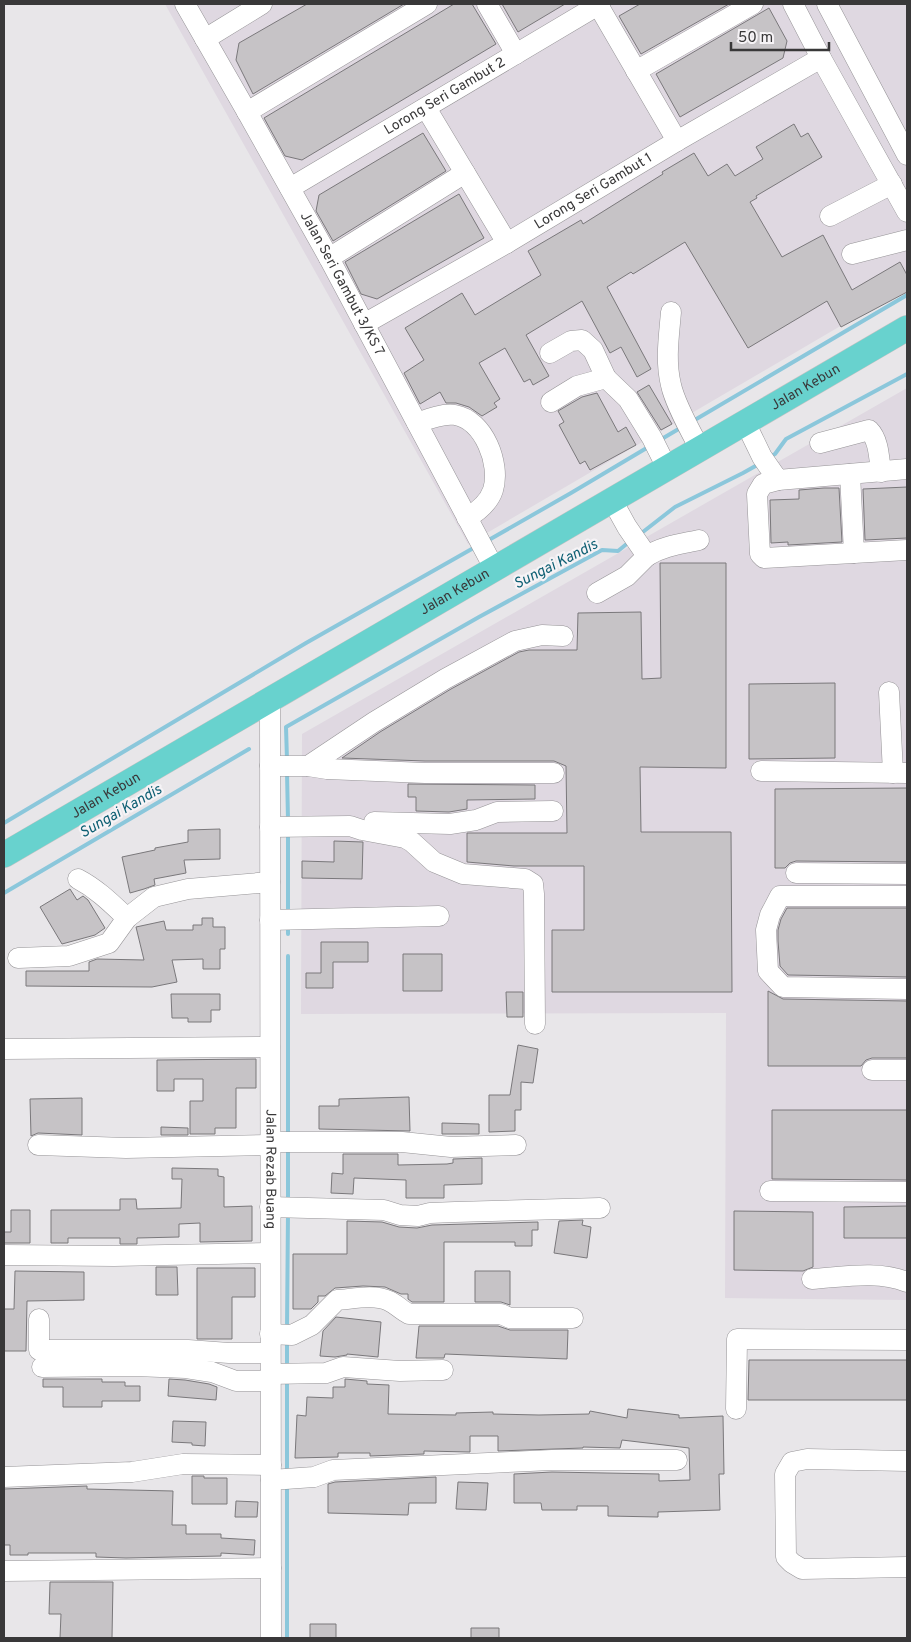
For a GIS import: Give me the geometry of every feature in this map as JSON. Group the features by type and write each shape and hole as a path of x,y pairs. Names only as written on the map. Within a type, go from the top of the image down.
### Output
{"main road":[{"name":"Jalan Kebun","path":"4,855 270,700 486,552 612,500 667,468 692,432 745,422 907,328"}],"street":[{"name":"Jalan Seri Gambut 3/KS 7","path":"185,4 329,258 486,552"},
{"path":"205,39 262,4"},
{"path":"247,112 427,4"},
{"path":"487,4 516,54"},
{"path":"599,4 677,141"},
{"name":"Lorong Seri Gambut 2","path":"290,188 599,4"},
{"path":"636,71 753,4"},
{"path":"793,4 907,212"},
{"path":"827,4 907,155"},
{"name":"Lorong Seri Gambut 1","path":"364,324 507,243 677,141 821,58"},
{"path":"426,108 507,243"},
{"path":"329,258 465,173"},
{"path":"830,216 892,184"},
{"path":"852,254 907,240"},
{"path":"672,312 667,354 671,386 692,432"},
{"path":"550,353 571,341 582,340 593,350 606,378 628,399 667,468"},
{"path":"551,402 577,386 606,378"},
{"path":"417,423 431,418 454,415 470,421 487,442 495,466 493,491 479,510 467,518"},
{"path":"745,422 770,469"},
{"path":"820,443 869,430 874,435 876,442 881,472"},
{"path":"770,469 850,474 907,470"},
{"path":"770,469 757,494 760,554 764,558 907,550"},
{"path":"850,474 854,553"},
{"path":"612,500 643,551"},
{"path":"643,551 656,551 669,546 699,540"},
{"path":"598,593 627,576 643,551"},
{"path":"289,766 374,722 445,679 515,641 542,634 563,636"},
{"path":"761,771 900,773 889,692"},
{"name":"Jalan Rezab Buang","path":"270,700 289,766 283,827 270,882 282,919 270,1047 282,1207 270,1253 278,1339 279,1476 271,1568 271,1638"},
{"path":"289,766 425,773 554,773"},
{"path":"283,827 350,826 377,822 450,824 476,820 497,812 553,811"},
{"path":"350,826 405,838 434,862 463,874 525,879 533,884 534,1024"},
{"path":"796,873 907,874"},
{"path":"78,879 90,885 127,918"},
{"path":"18,958 69,956 109,943 127,918 154,897 188,889 270,882"},
{"path":"907,896 780,896 770,915 766,930 768,971 783,987 907,989"},
{"path":"282,919 439,916"},
{"path":"4,1049 270,1047"},
{"path":"872,1070 907,1070"},
{"path":"38,1145 126,1148 277,1143 402,1142 451,1147 516,1145"},
{"path":"770,1191 907,1192"},
{"path":"282,1207 384,1210 400,1215 418,1216 430,1213 600,1208"},
{"path":"4,1255 114,1256 270,1253"},
{"path":"812,1279 870,1275 896,1278 907,1282"},
{"path":"39,1318 39,1350 188,1350 229,1353 278,1339 312,1325 337,1300 373,1298 389,1301 409,1314 501,1314 510,1318 573,1318"},
{"path":"736,1409 737,1339 907,1340"},
{"path":"42,1367 135,1366 186,1368 212,1372 236,1381 326,1373 344,1367 400,1371 443,1370"},
{"path":"907,1461 807,1459 792,1462 785,1474 786,1557 792,1563 802,1569 907,1567"},
{"path":"4,1477 132,1472 183,1464 217,1465 279,1476 314,1477 333,1470 552,1460 677,1460"},
{"path":"4,1571 271,1568"}],"shaded area":[{"path":"165,4 907,4 907,287 468,544"},
{"path":"907,388 907,1300 725,1298 726,1013 301,1014 302,734"}],"building":[{"path":"307,4 404,4 253,94 236,60 239,43"},
{"path":"454,4 472,4 496,44 302,160 285,156 264,118"},
{"path":"502,4 565,4 518,32"},
{"path":"640,4 729,4 641,54 619,16"},
{"path":"769,8 787,41 783,58 680,117 656,74"},
{"path":"794,124 801,137 808,133 822,157 756,196 757,198 750,202 782,257 823,235 852,290 900,262 907,275 907,292 841,327 827,301 748,348 685,242 633,274 631,272 607,287 651,369 637,377 621,347 610,353 582,301 526,335 549,376 533,385 530,379 524,382 505,348 479,363 500,399 494,403 497,407 482,416 469,407 456,403 446,403 440,392 420,404 404,373 424,360 405,328 462,293 475,315 541,275 528,251 581,220 583,224 694,153 708,176 727,164 735,176 763,159 756,147"},
{"path":"423,133 446,171 333,241 316,211 319,195"},
{"path":"459,194 484,238 377,299 361,294 345,262"},
{"path":"649,385 672,424 661,430 637,392"},
{"path":"597,393 618,432 626,427 636,445 590,470 585,461 580,464 559,425 564,422 558,411 582,397"},
{"path":"907,487 907,538 865,540 863,489"},
{"path":"839,488 842,542 788,545 788,542 771,543 770,500 799,499 799,490"},
{"path":"660,563 726,563 726,768 640,767 641,832 731,832 732,992 552,992 552,930 584,930 584,866 514,866 467,862 467,833 567,833 566,766 554,761 425,761 342,758 380,732 451,689 519,652 529,650 577,650 578,613 641,612 642,679 661,678"},
{"path":"835,683 835,758 749,759 749,684"},
{"path":"408,784 535,785 535,799 467,800 467,809 449,812 416,811 416,797 408,797"},
{"path":"907,788 907,862 796,861 790,863 785,868 775,868 775,789"},
{"path":"220,829 220,859 184,860 186,873 154,879 155,885 130,893 122,857 188,842 188,830"},
{"path":"334,841 363,842 362,879 302,878 302,861 334,862"},
{"path":"70,889 77,900 83,896 88,900 105,928 95,935 62,944 40,907"},
{"path":"787,908 907,908 907,977 788,975 780,966 778,941 781,919"},
{"path":"202,918 213,918 213,927 225,927 225,949 220,949 220,969 203,969 203,959 172,960 177,982 152,987 26,986 26,971 89,971 89,962 97,959 144,960 136,927 164,921 166,930 193,930 193,925 202,925"},
{"path":"321,942 368,942 368,962 333,962 333,988 306,988 306,973 321,973"},
{"path":"403,954 442,954 442,991 403,991"},
{"path":"768,991 783,999 907,1001 907,1058 872,1058 866,1060 861,1066 768,1066"},
{"path":"506,992 523,992 523,1017 507,1017"},
{"path":"171,994 220,994 220,1010 211,1010 211,1022 188,1022 188,1018 172,1018"},
{"path":"518,1045 538,1049 533,1083 521,1082 521,1110 515,1110 515,1131 489,1132 489,1095 510,1095"},
{"path":"256,1059 256,1088 236,1088 236,1128 215,1128 215,1134 190,1134 190,1101 203,1101 203,1079 174,1079 174,1091 157,1091 157,1060"},
{"path":"409,1097 410,1131 319,1129 319,1106 339,1106 339,1099"},
{"path":"82,1098 82,1135 38,1133 31,1136 30,1099"},
{"path":"772,1110 907,1110 907,1180 772,1179"},
{"path":"442,1123 479,1124 479,1134 442,1134"},
{"path":"161,1127 188,1128 188,1135 161,1135"},
{"path":"343,1154 398,1154 398,1165 447,1164 453,1163 453,1159 482,1158 482,1184 444,1185 444,1198 406,1198 406,1180 354,1178 353,1194 331,1193 332,1173 343,1174"},
{"path":"172,1168 218,1169 218,1176 224,1177 224,1207 252,1206 252,1241 200,1242 200,1223 179,1224 179,1237 137,1238 137,1244 120,1244 120,1238 68,1238 68,1243 51,1243 51,1210 120,1210 120,1199 136,1199 137,1209 181,1208 182,1179 172,1179"},
{"path":"907,1206 907,1238 844,1238 844,1207"},
{"path":"11,1210 30,1210 30,1243 4,1243 4,1232 11,1232"},
{"path":"734,1211 813,1212 813,1267 803,1271 734,1270"},
{"path":"583,1220 582,1225 591,1227 587,1258 554,1253 559,1221"},
{"path":"347,1221 382,1222 399,1227 417,1228 432,1225 538,1222 538,1230 532,1230 532,1246 515,1246 515,1242 444,1242 444,1302 412,1302 408,1299 408,1294 401,1294 385,1287 363,1286 335,1288 325,1296 318,1296 318,1302 311,1309 293,1309 293,1254 347,1254"},
{"path":"156,1267 177,1267 178,1295 156,1295"},
{"path":"197,1268 255,1268 255,1297 232,1297 232,1339 197,1339"},
{"path":"15,1271 84,1272 84,1300 27,1301 26,1351 4,1351 4,1309 14,1309"},
{"path":"475,1271 510,1271 510,1305 501,1302 475,1302"},
{"path":"336,1317 381,1322 378,1357 347,1354 335,1357 320,1356 323,1331"},
{"path":"419,1326 498,1326 510,1330 568,1330 567,1359 445,1354 444,1358 416,1358"},
{"path":"749,1360 907,1360 907,1400 748,1400"},
{"path":"43,1379 102,1379 102,1382 125,1382 125,1386 140,1386 140,1401 102,1401 102,1407 63,1407 63,1387 43,1387"},
{"path":"169,1379 209,1384 217,1387 216,1400 168,1396"},
{"path":"345,1379 367,1381 367,1384 389,1385 388,1414 456,1415 456,1413 493,1412 493,1414 539,1415 589,1414 590,1411 627,1418 628,1409 679,1415 679,1418 723,1416 724,1474 719,1474 720,1510 658,1512 658,1517 608,1516 608,1506 577,1506 577,1510 542,1510 541,1503 514,1503 514,1474 552,1472 659,1474 659,1481 690,1480 689,1448 622,1440 620,1448 583,1447 498,1451 498,1436 470,1436 470,1452 424,1451 424,1454 370,1456 370,1453 338,1453 338,1457 295,1458 297,1415 306,1416 307,1397 333,1398 333,1387 345,1387"},
{"path":"173,1421 206,1422 205,1446 172,1442"},
{"path":"192,1476 227,1478 227,1504 192,1504"},
{"path":"436,1477 436,1503 409,1503 408,1515 328,1513 328,1484 335,1482"},
{"path":"458,1482 488,1483 486,1510 456,1509"},
{"path":"87,1486 87,1489 173,1491 172,1525 186,1525 186,1534 221,1534 221,1538 255,1540 254,1555 221,1553 221,1556 126,1558 96,1557 96,1553 28,1553 28,1555 10,1555 10,1545 4,1545 4,1489"},
{"path":"236,1501 258,1502 257,1517 235,1517"},
{"path":"50,1582 113,1582 112,1638 60,1638 61,1614 49,1614"},
{"path":"310,1624 336,1624 336,1638 310,1638"},
{"path":"471,1628 499,1628 499,1638 471,1638"}],"waterway":[{"path":"693,421 907,295"},
{"name":"Sungai Kandis","path":"769,457 775,454 786,439 907,374"},
{"path":"660,440 682,427"},
{"path":"487,541 650,446"},
{"name":"Sungai Kandis","path":"639,535 675,507 759,464"},
{"name":"Sungai Kandis","path":"287,760 286,727 479,617 602,550 618,551 629,542"},
{"path":"4,823 306,643 477,546"},
{"name":"Sungai Kandis","path":"4,893 249,749"},
{"path":"287,772 288,820"},
{"path":"288,832 288,913"},
{"path":"288,925 288,934"},
{"path":"288,956 288,1136"},
{"path":"288,1148 288,1201"},
{"path":"287,1329 288,1213"},
{"path":"287,1341 287,1369"},
{"path":"287,1381 287,1474"},
{"path":"287,1486 287,1638"}]}
